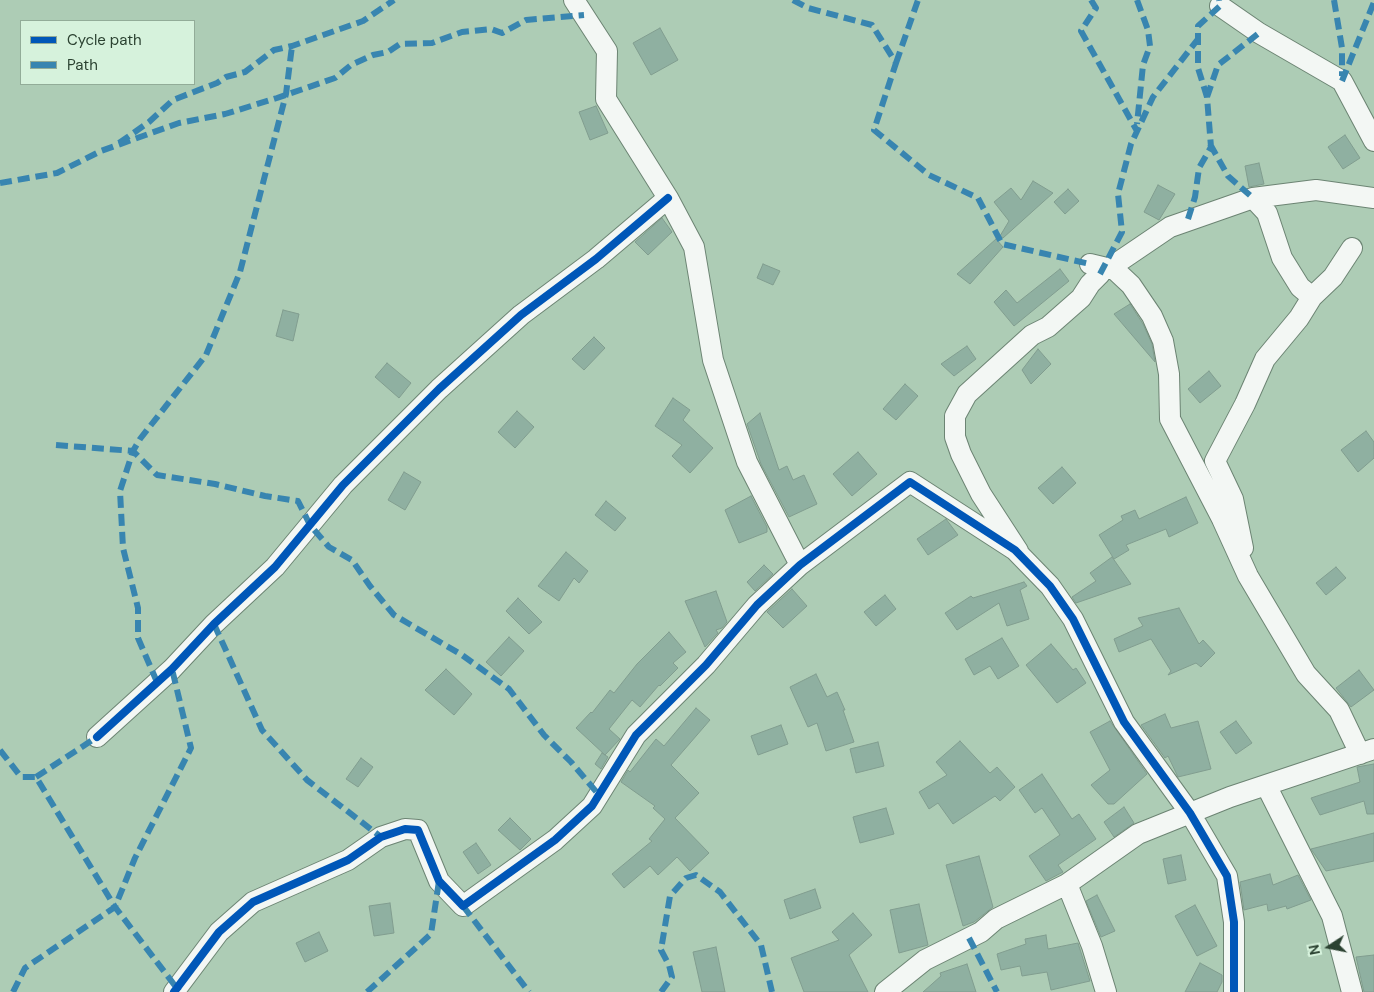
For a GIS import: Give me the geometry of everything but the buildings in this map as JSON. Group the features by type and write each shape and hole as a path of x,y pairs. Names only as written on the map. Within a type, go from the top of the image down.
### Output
{"street":[{"path":"574,0 607,51 606,99 668,198 694,247 713,360 747,462 800,565"},
{"path":"1220,6 1259,34 1342,81 1374,141"},
{"path":"1022,557 981,494 961,454 955,437 955,416 967,394 1032,335 1048,327 1081,298 1100,269 1170,228 1252,198 1316,190 1374,198"},
{"path":"97,737 172,669 275,567 343,485 440,389 521,315 596,259 668,198"},
{"path":"1252,198 1267,213 1282,258 1300,287 1312,297"},
{"path":"1248,576 1233,499 1215,461 1245,404 1265,359 1299,318 1312,297 1333,277 1352,248"},
{"path":"885,992 924,960 981,932 996,919 1067,884 1138,834 1266,785 1367,751 1339,710 1306,674 1248,576 1222,519 1170,419 1168,374 1163,341 1152,316 1131,285 1100,269"},
{"path":"174,992 218,932 253,902 348,860 381,837 405,829 418,830 439,881 462,906 555,840 592,806 636,735 706,665 757,605 800,565 910,482 1014,550 1050,586 1073,618 1124,722 1190,813 1227,876 1234,922 1234,992"},
{"path":"1266,785 1332,916 1352,992"},
{"path":"1067,884 1092,946 1106,992"}],"marked path":[{"path":"119,143 149,122 173,100 217,83 226,77 245,72 274,50 292,46 363,21 394,0"},
{"path":"793,0 808,8 872,25 896,63 874,130 929,175 978,198 1002,244 1090,264"},
{"path":"896,63 918,0"},
{"path":"1091,0 1096,8 1081,31 1137,131"},
{"path":"1137,0 1148,30 1150,46 1143,65 1137,124"},
{"path":"1188,219 1195,197 1199,168 1211,147 1207,97 1198,68 1198,26 1220,6 1219,0"},
{"path":"1334,0 1342,48 1342,76"},
{"path":"1342,81 1374,2"},
{"path":"0,183 57,173 101,151 179,123 225,114 335,78 351,65 373,55 388,52 400,44 432,43 462,32 491,29 502,33 526,20 584,15"},
{"path":"1207,97 1218,65 1259,33"},
{"path":"1100,274 1122,232 1118,194 1131,144 1153,97 1198,39"},
{"path":"157,682 138,638 138,608 123,548 120,491 133,451 140,439 206,355 240,272 286,94 292,46"},
{"path":"1210,144 1228,176 1253,198"},
{"path":"56,445 133,451 157,475 215,484 265,496 298,501 310,525 329,547 352,560 394,615 462,655 509,689 544,735 571,762 599,795"},
{"path":"214,624 262,730 307,780 381,837"},
{"path":"13,992 25,968 115,907 135,858 191,748 172,669"},
{"path":"36,777 97,737"},
{"path":"0,750 21,777 36,777 115,907 179,991"},
{"path":"661,992 672,977 669,965 661,950 670,896 686,878 696,875 720,892 761,945 772,992"},
{"path":"367,992 431,934 439,881"},
{"path":"463,906 529,992"},
{"path":"969,938 997,992"}],"cycle path":[{"path":"97,737 172,669 214,624 275,567 343,485 439,389 521,315 596,259 668,198"},
{"path":"174,992 219,932 253,902 348,860 381,837 405,829 418,830 439,881 463,906 555,840 592,806 636,735 706,665 757,605 800,565 910,482 1015,550 1050,586 1073,619 1124,722 1190,813 1227,876 1234,922 1234,992"}]}
